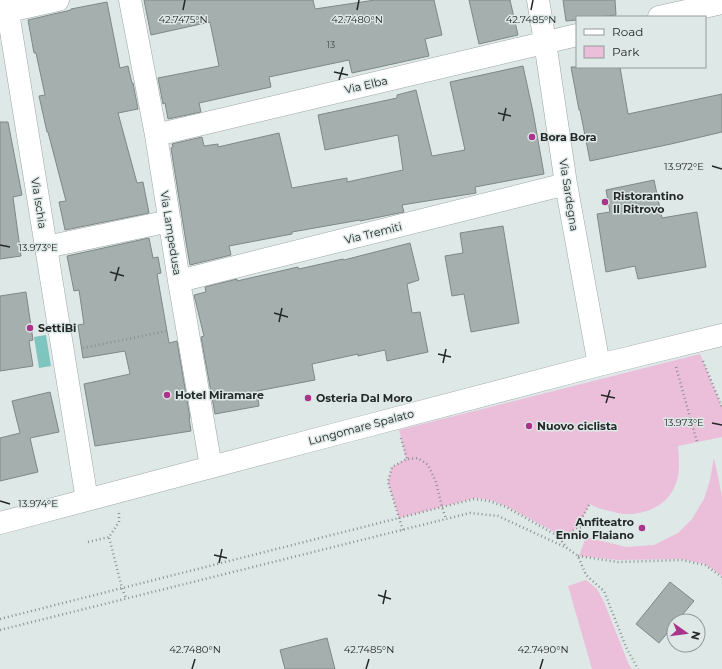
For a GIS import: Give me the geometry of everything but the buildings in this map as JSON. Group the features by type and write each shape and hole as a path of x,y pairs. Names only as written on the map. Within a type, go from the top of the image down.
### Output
{"street":[{"path":"5,8 58,0"},
{"name":"Via Lampedusa","path":"130,0 156,135 211,467"},
{"name":"Via Sardegna","path":"538,0 566,184 599,365"},
{"path":"664,16 722,3"},
{"name":"Via Ischia","path":"5,8 87,500"},
{"name":"Via Elba","path":"156,135 576,35"},
{"name":"Via Tremiti","path":"179,281 566,184"},
{"path":"46,247 170,221"},
{"name":"Lungomare Spalato","path":"0,523 599,365 722,335"}],"path":[{"path":"63,352 187,327"},
{"path":"703,360 722,407"},
{"path":"674,361 697,442"},
{"path":"401,438 406,459"},
{"path":"404,530 388,482 392,467 406,459 418,458 428,465 436,482 446,519"},
{"path":"0,619 474,499 489,501 506,507 558,536 567,548"},
{"path":"577,528 590,504"},
{"path":"88,542 109,537 119,522 118,510"},
{"path":"0,630 470,513 498,516 567,548 578,556 618,562 682,560 705,565 722,577"},
{"path":"558,536 568,534 577,528 589,526"},
{"path":"109,537 126,598"},
{"path":"578,556 586,575 604,591 626,647 638,669"}],"green space":[{"path":"700,354 722,407 722,437 678,446 678,478 674,488 666,500 654,508 640,513 623,514 599,508 590,504 574,530 565,534 558,534 506,506 490,500 475,498 399,518 388,482 392,467 406,459 399,430"},
{"path":"714,458 722,496 722,576 705,564 682,559 618,560 579,556 586,537 626,547 654,545 678,533 692,519 704,499 710,480"},
{"path":"586,580 597,589 604,602 629,665 632,669 592,669 568,586"}],"water":[{"path":"46,335 51,366 39,368 34,337"}],"place":[{"name":"Bora Bora","path":"532,137"},
{"name":"Ristorantino Il Ritrovo","path":"605,202"},
{"name":"SettiBi","path":"30,328"},
{"name":"Hotel Miramare","path":"167,395"},
{"name":"Osteria Dal Moro","path":"308,398"},
{"name":"Nuovo ciclista","path":"529,426"},
{"name":"Anfiteatro Ennio Flaiano","path":"642,528"}]}
